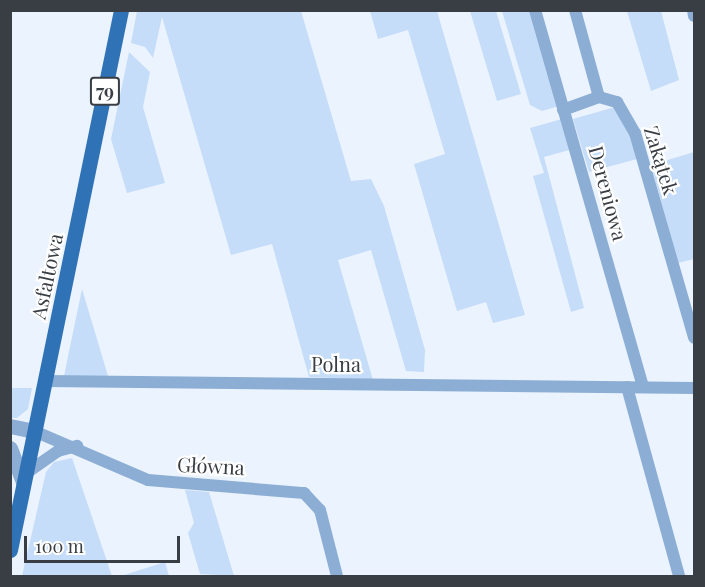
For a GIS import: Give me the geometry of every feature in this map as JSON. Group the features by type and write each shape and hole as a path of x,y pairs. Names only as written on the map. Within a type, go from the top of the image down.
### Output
{"main road":[{"name":"Asfaltowa","path":"10,550 121,10"}],"street":[{"name":"Dereniowa","path":"535,10 643,387"},
{"path":"563,110 600,97 574,10"},
{"path":"693,10 694,16"},
{"name":"Zakątek","path":"600,97 617,102 635,133 694,338"},
{"name":"Polna","path":"45,381 694,388"},
{"path":"627,387 679,576"},
{"path":"10,426 34,431"},
{"name":"Główna","path":"34,431 76,446 148,480 304,493 320,510 337,576"},
{"path":"10,448 24,478 58,451 76,446"}],"shaded area":[{"path":"137,11 301,11 351,181 371,179 384,206 425,350 424,372 406,371 371,250 338,260 373,380 309,377 272,244 231,255 162,17 153,58 145,47 131,43"},
{"path":"370,11 437,11 525,315 493,323 486,302 457,311 414,164 445,154 408,30 378,39"},
{"path":"470,11 496,11 521,94 497,101"},
{"path":"502,11 533,11 559,106 542,111 530,105"},
{"path":"627,11 661,11 679,80 651,91"},
{"path":"129,52 150,72 143,107 165,183 127,193 111,139"},
{"path":"615,107 623,112 637,159 589,172 573,119"},
{"path":"562,119 573,149 544,157 584,308 571,312 533,176 544,173 530,128"},
{"path":"694,152 694,259 678,263 651,165"},
{"path":"82,289 108,376 64,376"},
{"path":"11,388 32,388 28,409 17,418 11,418"},
{"path":"72,458 112,576 22,576 46,472 54,462"},
{"path":"185,490 209,492 234,576 200,574 188,533 194,523"},
{"path":"165,562 169,576 121,576"}]}
